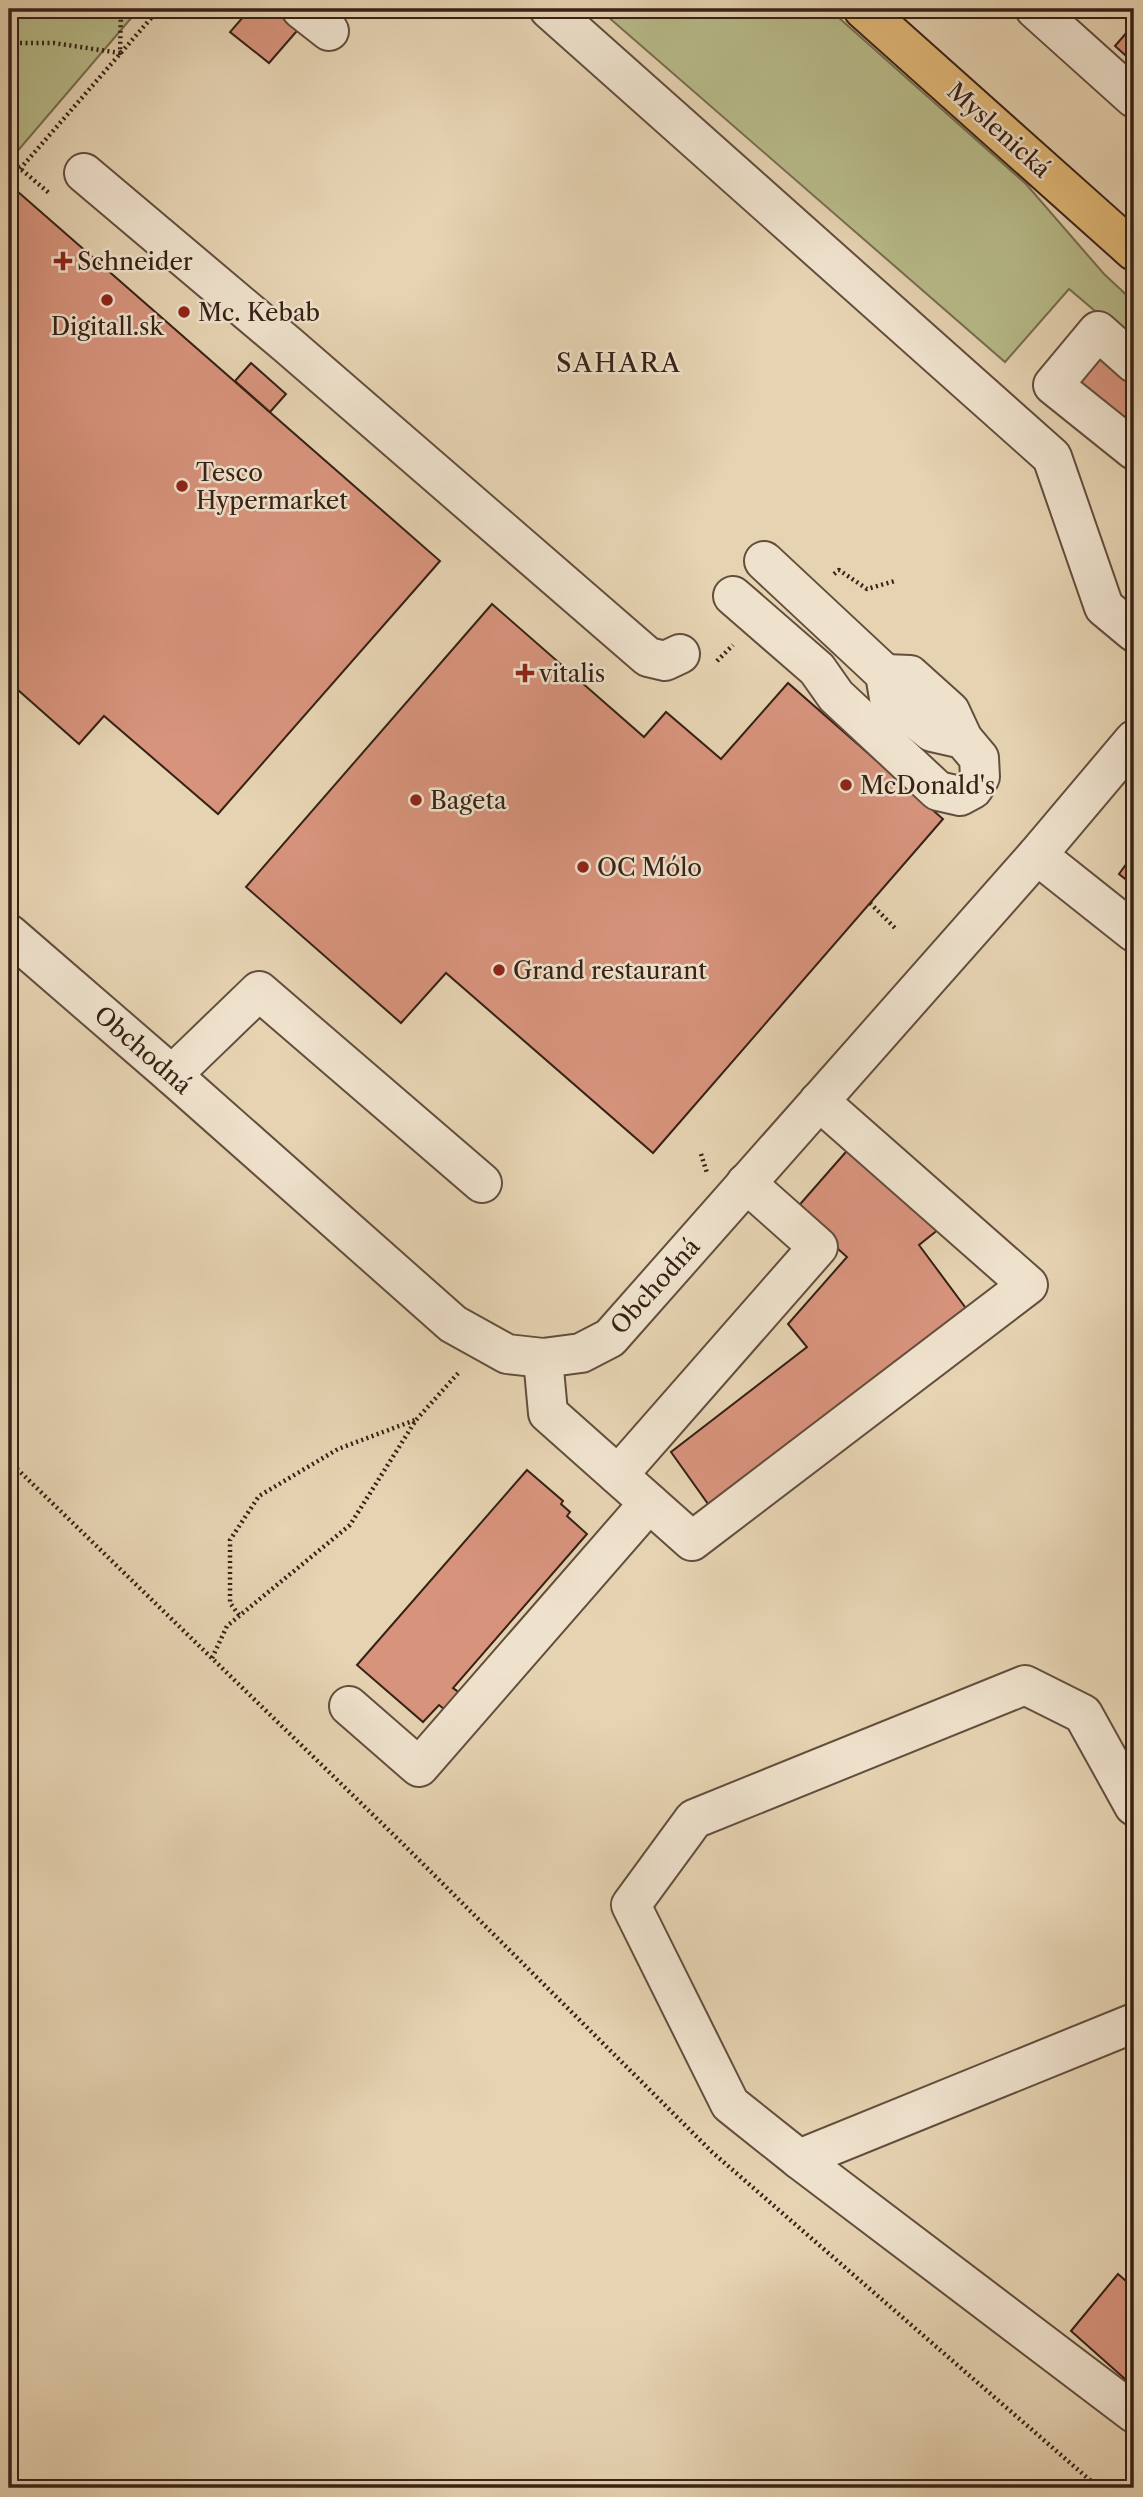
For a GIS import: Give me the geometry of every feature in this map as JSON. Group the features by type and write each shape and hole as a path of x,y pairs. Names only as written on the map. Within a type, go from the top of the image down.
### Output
{"main road":[{"name":"Myslenická","path":"863,9 1134,251"}],"street":[{"path":"549,9 1052,457 1104,607 1134,632"},
{"path":"1035,9 1134,98"},
{"path":"84,173 289,346 648,657 665,661 680,654"},
{"path":"1134,363 1098,331 1053,385 1134,450"},
{"path":"733,596 817,669 836,696 938,790 960,796 973,789 980,777 979,758 964,739 932,732 889,698 885,674 764,561"},
{"name":"Obchodná","path":"9,934 453,1324 507,1354 543,1358 581,1353 610,1338 1037,855 1134,740"},
{"path":"1037,855 1134,932"},
{"path":"172,1075 259,991 482,1183"},
{"path":"543,1358 548,1413 692,1541 1028,1285 818,1101"},
{"path":"618,1475 818,1247 746,1183"},
{"path":"349,1706 419,1767 649,1503"},
{"path":"1134,1806 1083,1714 1025,1685 694,1819 631,1905 730,2104 1134,2413"},
{"path":"799,2159 1134,2023"}],"path":[{"path":"120,53 121,9"},
{"path":"20,169 159,9"},
{"path":"9,43 54,43 120,53"},
{"path":"870,903 896,929"},
{"path":"212,1658 227,1626 350,1525 416,1420 485,1342"},
{"path":"239,1615 230,1603 230,1540 259,1496 338,1449 416,1420"},
{"path":"9,1461 401,1842 712,2152 1099,2488"}],"green space":[{"path":"9,9 139,9 9,161"},
{"path":"599,9 829,9 1026,184 1104,274 1134,302 1134,344 1069,289 1005,362"}],"building":[{"path":"250,9 316,9 269,63 230,32"},
{"path":"1134,24 1134,63 1115,46"},
{"name":"Tesco Hypermarket","path":"9,184 440,561 218,814 104,716 79,744 9,682"},
{"path":"1102,353 1134,381 1134,431 1077,382"},
{"path":"251,363 286,394 270,412 235,381"},
{"name":"OC Mólo","path":"492,604 644,737 666,712 721,759 788,683 943,819 653,1153 446,973 401,1023 246,887"},
{"path":"1127,863 1134,869 1134,886 1119,874"},
{"path":"852,1145 944,1225 919,1245 968,1311 711,1508 671,1452 807,1347 788,1324 847,1257 795,1210"},
{"path":"527,1470 563,1501 561,1504 570,1512 567,1516 587,1534 453,1688 464,1696 449,1713 439,1705 423,1722 357,1665"},
{"path":"1118,2274 1134,2288 1134,2387 1071,2331"}],"place":[{"name":"Schneider","path":"63,261"},
{"name":"Digitall.sk","path":"107,300"},
{"name":"Mc. Kebab","path":"184,312"},
{"name":"Tesco Hypermarket","path":"182,486"},
{"name":"vitalis","path":"525,673"},
{"name":"McDonald's","path":"846,785"},
{"name":"Bageta","path":"416,800"},
{"name":"OC Mólo","path":"583,867"},
{"name":"Grand restaurant","path":"499,970"}],"district":[{"name":"SAHARA","path":"619,363"}]}
